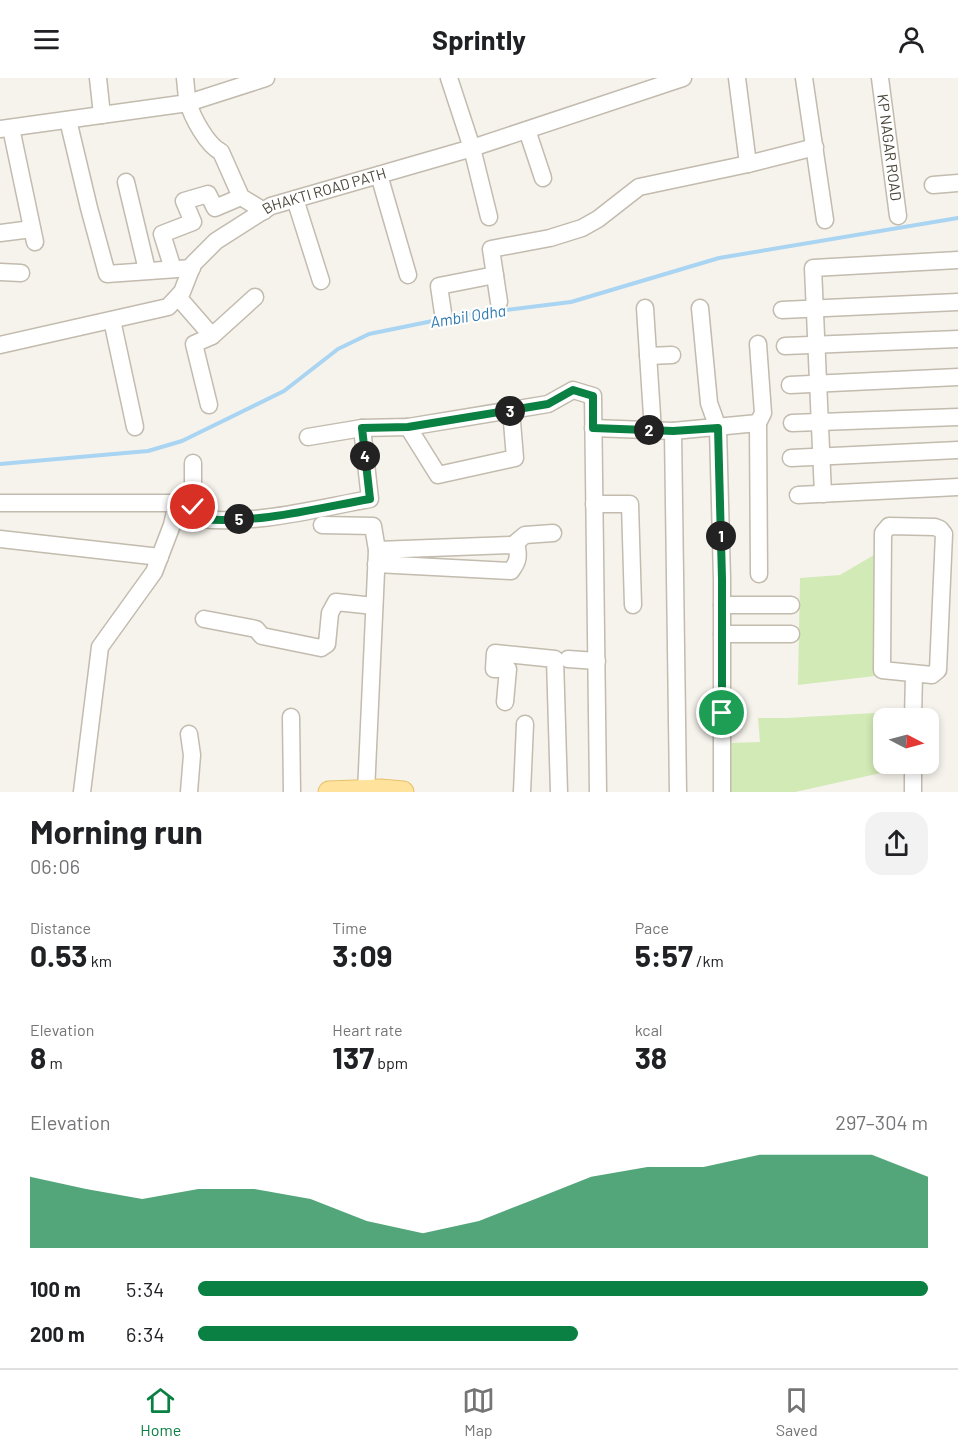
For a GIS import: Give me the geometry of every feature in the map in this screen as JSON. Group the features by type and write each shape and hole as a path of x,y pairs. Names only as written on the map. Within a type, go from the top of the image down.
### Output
{"main road":[{"path":"329,792 403,792"}],"street":[{"path":"98,78 102,115"},
{"path":"185,78 188,103 204,136 214,149 221,152 241,197 264,211"},
{"path":"0,233 34,236 3,128 188,103 266,78"},
{"path":"448,78 472,148 489,217"},
{"name":"BHAKTI ROAD PATH","path":"178,297 193,264 216,241 272,206 472,148 527,130 654,82 683,78"},
{"path":"737,78 748,164"},
{"path":"804,78 825,220"},
{"name":"KP NAGAR ROAD","path":"880,78 898,216"},
{"path":"68,120 107,274 192,268"},
{"path":"527,130 543,178"},
{"path":"499,302 491,249 550,238 582,228 598,219 639,187 815,147"},
{"path":"379,175 408,274"},
{"path":"126,182 147,270"},
{"path":"933,185 958,183"},
{"path":"173,269 162,234 193,222 184,201 208,194 215,208 241,197"},
{"path":"295,199 321,281"},
{"path":"822,494 813,268 958,260"},
{"path":"0,272 21,273"},
{"path":"443,313 439,286 495,275"},
{"path":"0,345 168,307 178,297 212,336"},
{"path":"209,405 194,344 212,336 255,297"},
{"path":"782,310 958,303"},
{"path":"645,308 653,431"},
{"path":"700,308 709,404 718,428 722,579 722,792"},
{"path":"112,320 135,427"},
{"path":"785,346 958,339"},
{"path":"758,344 763,413 758,423 759,574"},
{"path":"648,356 672,355"},
{"path":"790,385 958,377"},
{"path":"308,437 362,428 408,427 548,404 573,390 593,396 598,792"},
{"path":"408,427 438,475 515,458 511,410"},
{"path":"792,423 958,417"},
{"path":"593,428 673,431 758,423"},
{"path":"193,463 193,507 200,519 273,517 370,499 362,428"},
{"path":"673,431 678,792"},
{"path":"791,458 958,450"},
{"path":"798,495 958,488"},
{"path":"0,504 177,503 172,525 154,572 100,647 82,792"},
{"path":"594,504 630,504 633,605"},
{"path":"322,525 374,526 377,557 366,791"},
{"path":"889,526 935,527 944,534 938,670 932,675 914,675 888,672 882,670 880,664 883,533 889,526"},
{"path":"377,557 513,545 525,535 553,533"},
{"path":"0,538 160,557"},
{"path":"377,557 511,571 518,556 517,548 513,545"},
{"path":"204,620 256,629 262,636 321,648 327,644 330,613 336,602 374,606"},
{"path":"722,605 791,606"},
{"path":"722,634 791,634"},
{"path":"505,702 508,669 494,669 495,652 555,659 559,792"},
{"path":"568,659 597,661"},
{"path":"914,675 914,708"},
{"path":"291,717 292,792"},
{"path":"522,792 525,724"},
{"path":"189,734 192,755 189,792"},
{"path":"913,774 913,792"}],"green space":[{"path":"879,552 875,676 798,685 800,578 840,575"},
{"path":"873,713 873,774 876,774 795,792 731,792 728,743 760,742 758,718"}],"waterway":[{"name":"Ambil Odha","path":"0,464 148,451 182,441 284,391 338,349 369,334 457,316 571,302 719,258 958,218"}],"route":[{"path":"193,507 200,519 215,520 273,517 370,499 362,428 408,427 548,404 573,390 593,396 593,428 673,431 718,428 722,579 722,713"}]}
